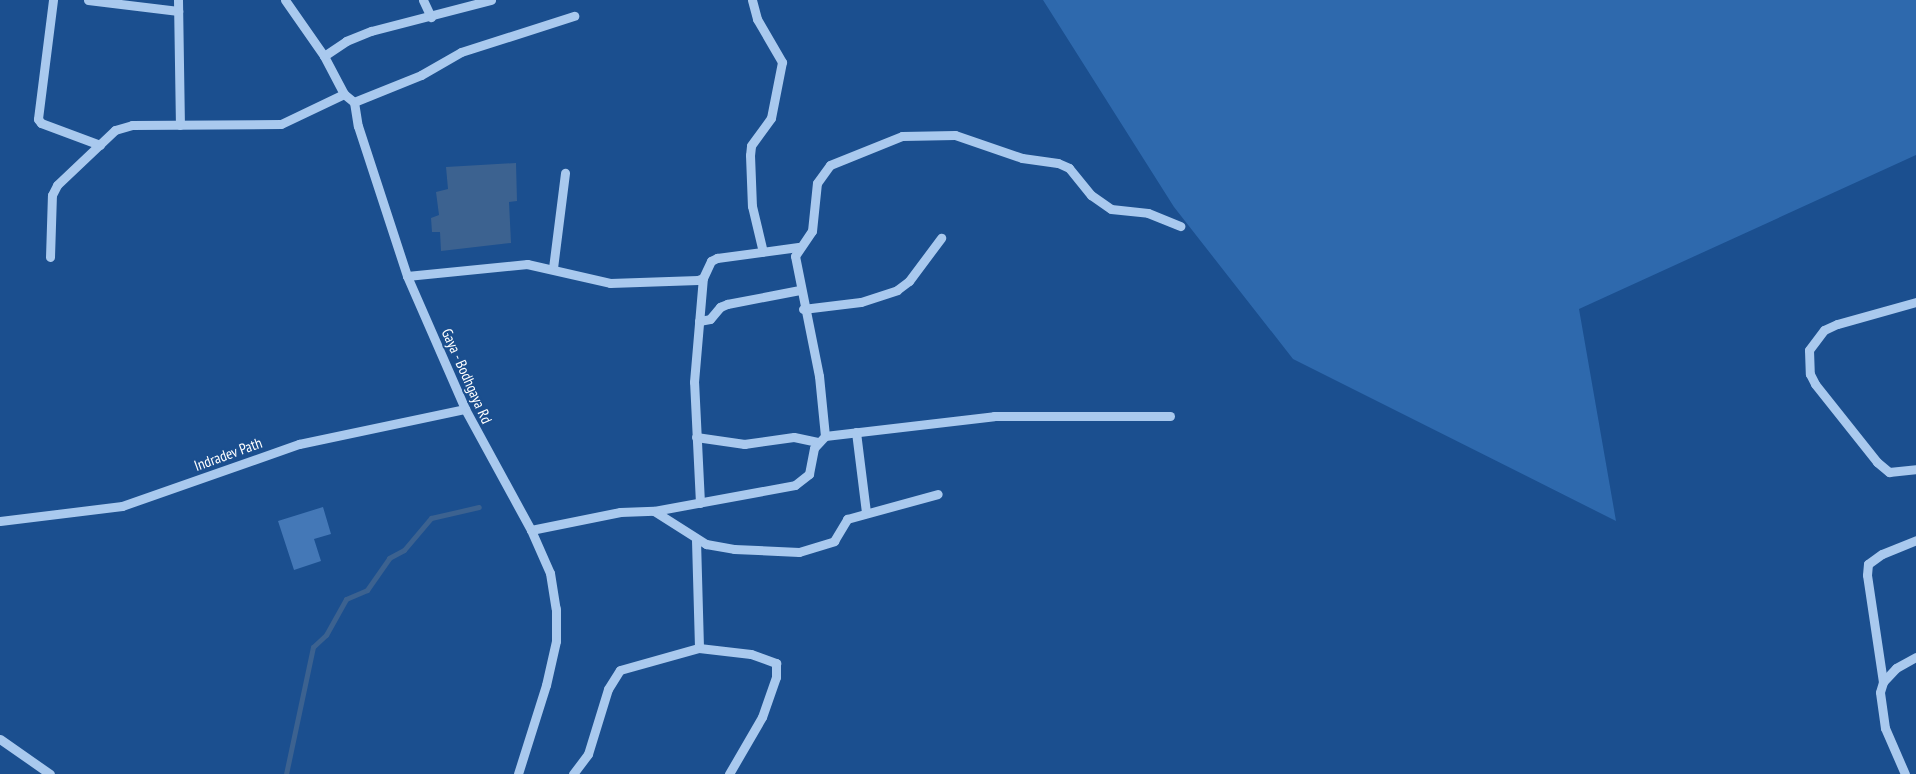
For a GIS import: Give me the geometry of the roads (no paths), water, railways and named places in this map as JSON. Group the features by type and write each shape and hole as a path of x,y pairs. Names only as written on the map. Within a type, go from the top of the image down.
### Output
{"street":[{"path":"53,0 38,119 41,123 100,145"},
{"path":"88,0 178,11"},
{"path":"178,0 180,125"},
{"path":"285,0 324,56 344,94 354,102 421,75 461,52 574,16"},
{"path":"423,0 431,17"},
{"path":"324,56 360,35 491,0"},
{"path":"752,0 757,19 782,62 770,118 751,146 750,155 752,206 763,252"},
{"path":"50,257 52,195 65,175 121,127 281,124 344,94"},
{"name":"Gaya - Bodhgaya Rd","path":"354,102 358,126 407,276 465,409 531,530 550,573 557,626 546,685 518,774"},
{"path":"825,436 819,376 803,309 795,256 798,247 812,231 817,183 830,165 880,144 918,134 955,135 1022,158 1058,164 1069,168 1091,195 1111,209 1148,213 1181,226"},
{"path":"553,268 565,173"},
{"path":"803,309 861,302 897,290 909,281 941,238"},
{"path":"700,504 694,382 703,278 711,261 717,258 798,247"},
{"path":"407,276 527,264 553,268 610,282 703,278"},
{"path":"700,321 710,319 720,307 727,304 800,290"},
{"path":"1916,302 1837,324 1824,330 1810,350 1810,374 1815,384 1877,462 1889,472 1916,469"},
{"name":"Indradev Path","path":"0,521 122,506 298,444 465,409"},
{"path":"531,530 620,512 654,511 700,504 795,485 809,474 817,442 825,436 994,416 1170,416"},
{"path":"856,432 866,512"},
{"path":"696,437 744,444 794,437 817,442"},
{"path":"654,511 696,540 734,549 799,552 834,541 841,523 866,512 938,494"},
{"path":"696,540 699,648"},
{"path":"1905,774 1881,716 1882,682 1868,564 1882,554 1916,540"},
{"path":"573,774 588,754 608,689 620,670 699,648 751,654 776,663 776,677 762,717 729,774"},
{"path":"1882,682 1896,668 1916,658"},
{"path":"0,739 50,774"}],"waterway":[{"path":"286,774 313,647 326,635 346,599 367,590 389,558 404,550 431,518 479,507"}]}
